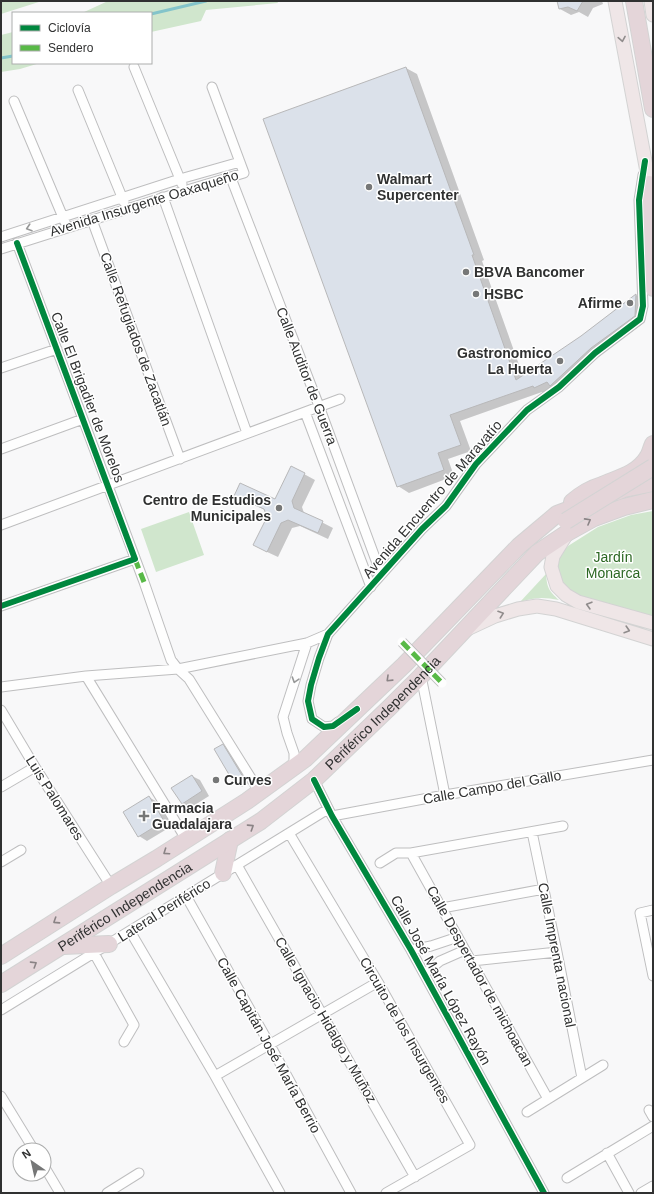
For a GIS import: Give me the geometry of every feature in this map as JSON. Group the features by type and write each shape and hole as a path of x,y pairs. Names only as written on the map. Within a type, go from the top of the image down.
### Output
{"highway":[{"path":"634,1 653,109"},
{"path":"649,184 653,288"},
{"path":"563,523 576,498 600,485 623,477 636,470 647,458 653,444"},
{"path":"390,707 395,697 416,667 548,532 653,467"},
{"name":"Periférico Independencia","path":"1,956 247,801 305,759 404,665 518,546 624,489 653,483"},
{"name":"Periférico Independencia","path":"1,984 261,820 314,780 421,676 537,553 563,523 594,518 624,507 653,500"},
{"path":"223,873 230,840"},
{"path":"62,946 109,944"}],"main road":[{"path":"615,1 653,205"},
{"path":"651,1 653,15"},
{"path":"563,523 551,567 557,586 566,595 578,602 653,623"},
{"path":"465,630 495,616 518,609 538,606 556,608 653,638"}],"street":[{"path":"134,67 184,191"},
{"path":"212,86 240,162"},
{"path":"78,90 127,209"},
{"path":"14,101 67,227"},
{"name":"Avenida Encuentro de Maravatío","path":"328,634 422,529 446,506 476,464 528,410 559,387 595,353 640,319 643,306 639,200 645,161"},
{"name":"Avenida Insurgente Oaxaqueño","path":"1,236 180,179 240,162 244,173 67,227 4,248"},
{"name":"Calle Auditor de Guerra","path":"231,178 319,406 381,574"},
{"path":"163,198 247,433"},
{"name":"Calle Refugiados de Zacatlán","path":"92,220 180,459"},
{"path":"1,236 4,248"},
{"name":"Calle El Brigadier de Morelos","path":"17,243 109,486 144,582 170,660 178,669"},
{"path":"1,368 57,349"},
{"path":"1,525 340,399"},
{"name":"Calle Auditor de Guerra","path":"305,412 371,587"},
{"path":"1,449 83,419"},
{"path":"1,606 135,559"},
{"path":"328,634 311,685 308,701 312,719 324,727 333,726 357,709"},
{"path":"1,687 86,676 178,669 307,643 328,634"},
{"path":"402,642 442,684"},
{"path":"294,767 294,753 283,717 307,643"},
{"path":"178,669 189,678 259,791"},
{"path":"86,676 186,839"},
{"path":"421,676 445,795"},
{"name":"Luis Palomares","path":"1,710 110,886"},
{"name":"Calle Campo del Gallo","path":"330,812 445,795 653,760"},
{"path":"1,787 35,767"},
{"name":"Calle José María López Rayón","path":"314,780 330,812 411,950 544,1193"},
{"name":"Lateral Periférico","path":"1,1010 237,864 289,833 330,812"},
{"path":"380,863 396,852 411,853 562,826"},
{"name":"Calle Imprenta nacional","path":"532,832 582,1078"},
{"name":"Circuito de los Insurgentes","path":"289,833 378,982 470,1145 386,1193"},
{"path":"1,862 21,850"},
{"name":"Calle Despertador de michoacan","path":"411,853 548,1099"},
{"name":"Calle Ignacio Hidalgo y Muñoz","path":"237,864 415,1177"},
{"path":"442,908 544,889"},
{"name":"Calle Capitán José María Berrio","path":"186,896 352,1193"},
{"path":"653,910 640,913 653,976"},
{"path":"130,931 215,1076 280,1193"},
{"path":"411,950 431,946 458,937"},
{"path":"431,946 440,961"},
{"path":"424,974 440,961 466,950"},
{"path":"472,962 557,952"},
{"path":"94,953 134,1025 124,1042"},
{"path":"215,1076 378,982"},
{"path":"527,1112 603,1065"},
{"path":"1,1096 29,1142"},
{"path":"566,1178 653,1126"},
{"path":"607,1153 629,1193"},
{"path":"107,1193 139,1173"},
{"path":"52,1180 60,1193"},
{"path":"641,1193 653,1186"}],"green space":[{"path":"1,1 42,1 1,14"},
{"path":"108,1 277,1 278,3 206,10 201,21 152,32 152,12 84,12"},
{"path":"12,32 12,64 37,64 20,69 1,72 1,35"},
{"name":"Jardín Monarca","path":"653,511 653,616 582,598 569,591 557,576 557,558 568,546 598,527 631,515"},
{"path":"189,512 204,555 156,572 141,529"},
{"path":"546,574 549,589 559,600 540,598 520,602"}],"building":[{"path":"557,1 583,1 577,11 568,7 559,9"},
{"path":"406,67 474,255 472,255 516,380 581,336 636,294 635,316 591,348 550,386 547,382 534,388 533,386 450,415 461,445 438,453 444,470 397,487 263,119"},
{"name":"Centro de Estudios Municipales","path":"291,466 305,473 292,501 294,508 323,521 318,533 288,520 281,523 267,552 253,545 267,517 264,509 234,496 240,483 275,499"},
{"path":"223,744 243,777 234,783 214,749"},
{"path":"192,775 202,791 182,804 171,788"},
{"name":"Farmacia Guadalajara","path":"149,796 164,821 138,837 123,812"}],"waterway":[{"path":"152,14 206,1"},
{"path":"1,58 12,56"}],"marked path":[{"path":"135,559 144,582"},
{"path":"402,642 442,683"}],"cycle path":[{"path":"357,709 333,726 324,727 312,719 308,701 311,685 328,634 422,529 446,506 476,464 527,410 559,387 595,353 640,319 643,306 639,200 645,161"},
{"path":"1,606 135,559 17,243"},
{"path":"314,780 332,816 411,950 544,1193"}],"place":[{"name":"Walmart Supercenter","path":"369,187"},
{"name":"BBVA Bancomer","path":"466,272"},
{"name":"HSBC","path":"476,294"},
{"name":"Afirme","path":"630,303"},
{"name":"Gastronomico La Huerta","path":"560,361"},
{"name":"Centro de Estudios Municipales","path":"279,508"},
{"name":"Curves","path":"216,780"},
{"name":"Farmacia Guadalajara","path":"144,816"}]}
